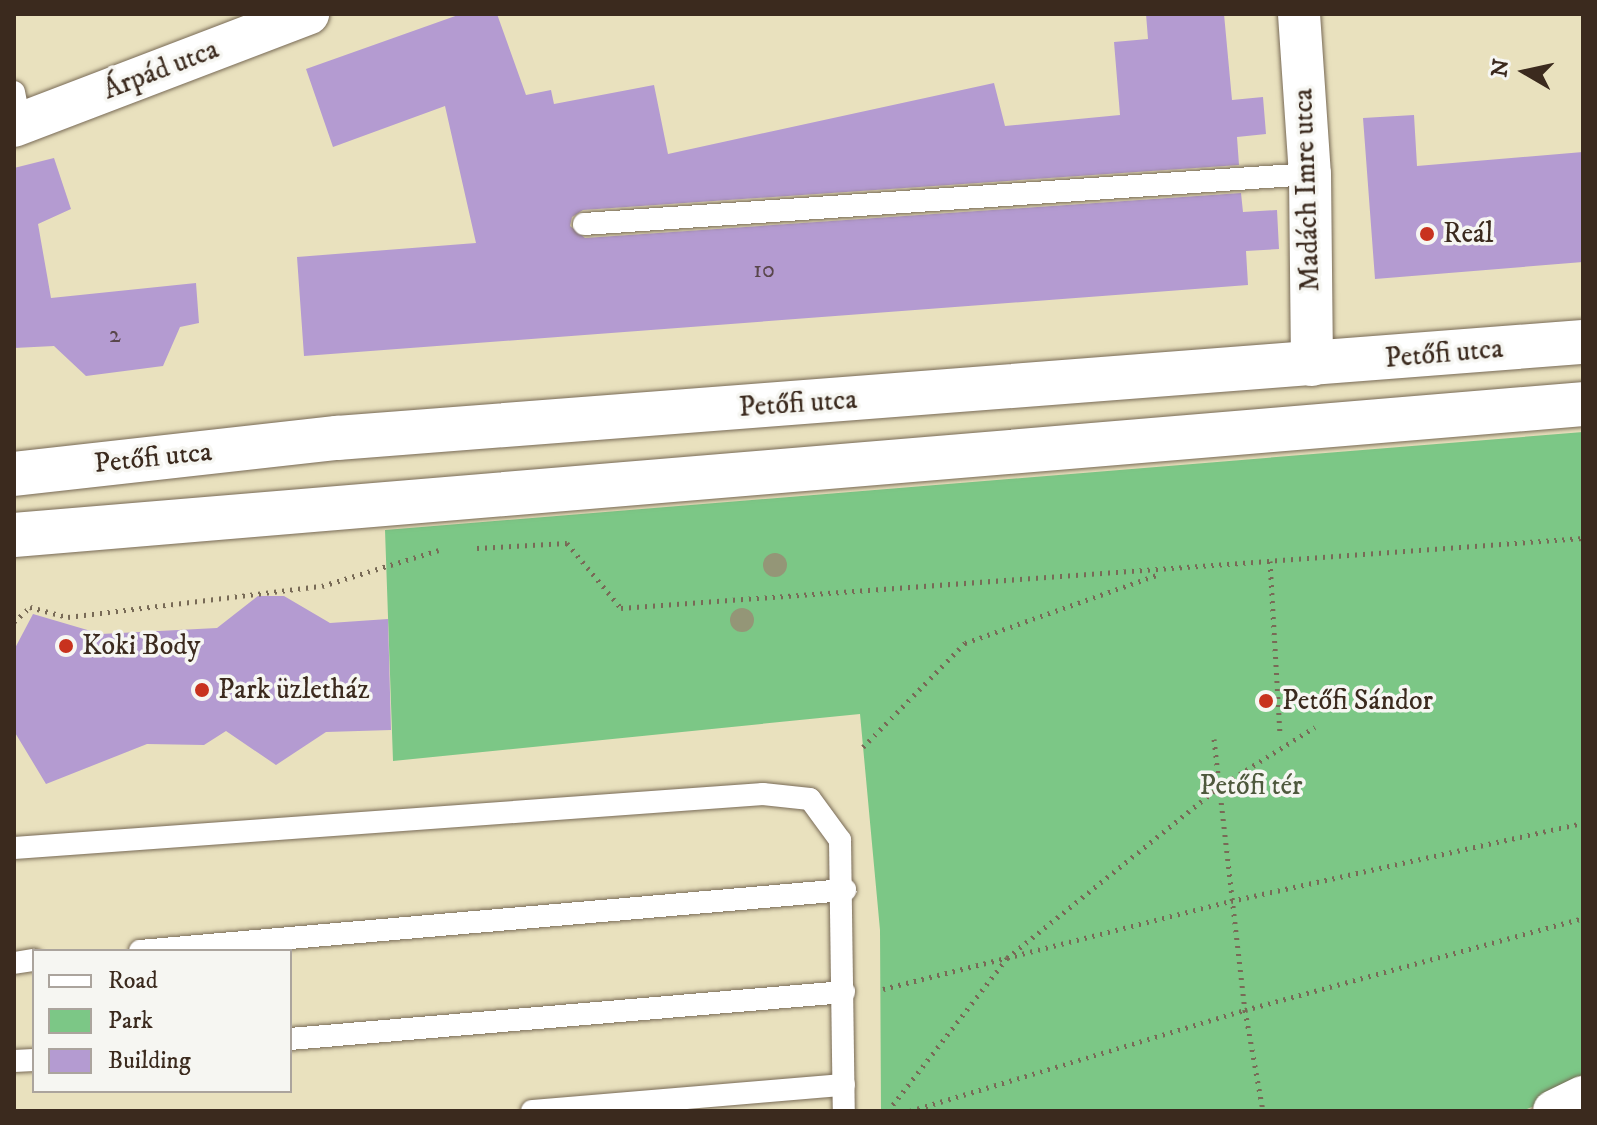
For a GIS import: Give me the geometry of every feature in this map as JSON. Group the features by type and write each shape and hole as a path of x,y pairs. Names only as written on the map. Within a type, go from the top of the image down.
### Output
{"main road":[{"name":"Petőfi utca","path":"14,474 337,438 1583,342"},
{"path":"14,535 1583,404"}],"street":[{"name":"Árpád utca","path":"16,114 308,14"},
{"name":"Madách Imre utca","path":"1299,14 1310,174 1312,365"},
{"path":"1554,1111 1583,1097"}],"lane":[{"path":"584,224 1310,174"},
{"path":"14,848 763,794 810,799 840,840 845,890 844,1111"},
{"path":"163,949 845,890"},
{"path":"292,1039 844,992"},
{"path":"532,1111 844,1085"}],"path":[{"path":"472,548 567,543 621,608 1168,571 1583,538"},
{"path":"14,622 30,607 68,617 322,586 457,549"},
{"path":"1270,561 1280,732"},
{"path":"863,747 965,643 1168,571"},
{"path":"888,1111 1007,958 1219,787 1315,727"},
{"path":"1214,739 1245,1010 1263,1111"},
{"path":"883,989 1231,901 1583,823"},
{"path":"910,1111 1245,1010 1583,918"}],"green space":[{"name":"Petőfi tér","path":"1583,432 1583,1086 1522,1111 881,1111 880,930 860,714 393,761 385,530"}],"building":[{"path":"461,14 497,14 526,95 551,90 554,104 654,85 668,154 994,83 1005,126 1120,115 1114,42 1148,39 1146,14 1224,14 1232,100 1263,97 1266,134 1237,137 1239,165 583,210 572,217 570,226 585,238 1241,193 1243,212 1277,210 1279,249 1246,251 1248,285 304,356 297,257 476,243 445,106 333,147 306,69"},
{"path":"1414,115 1417,166 1583,152 1583,262 1375,279 1363,118"},
{"path":"54,158 71,209 38,224 51,298 196,283 199,323 180,327 163,366 86,376 54,346 14,348 14,168"},
{"name":"Park üzletház","path":"258,596 284,596 330,623 388,619 391,730 326,732 276,765 226,731 204,745 147,744 46,784 14,731 14,650 33,614 101,634 217,628"}],"place":[{"name":"Reál","path":"1427,234"},
{"name":"Koki Body","path":"66,646"},
{"name":"Park üzletház","path":"202,690"},
{"name":"Petőfi Sándor","path":"1266,701"}]}
